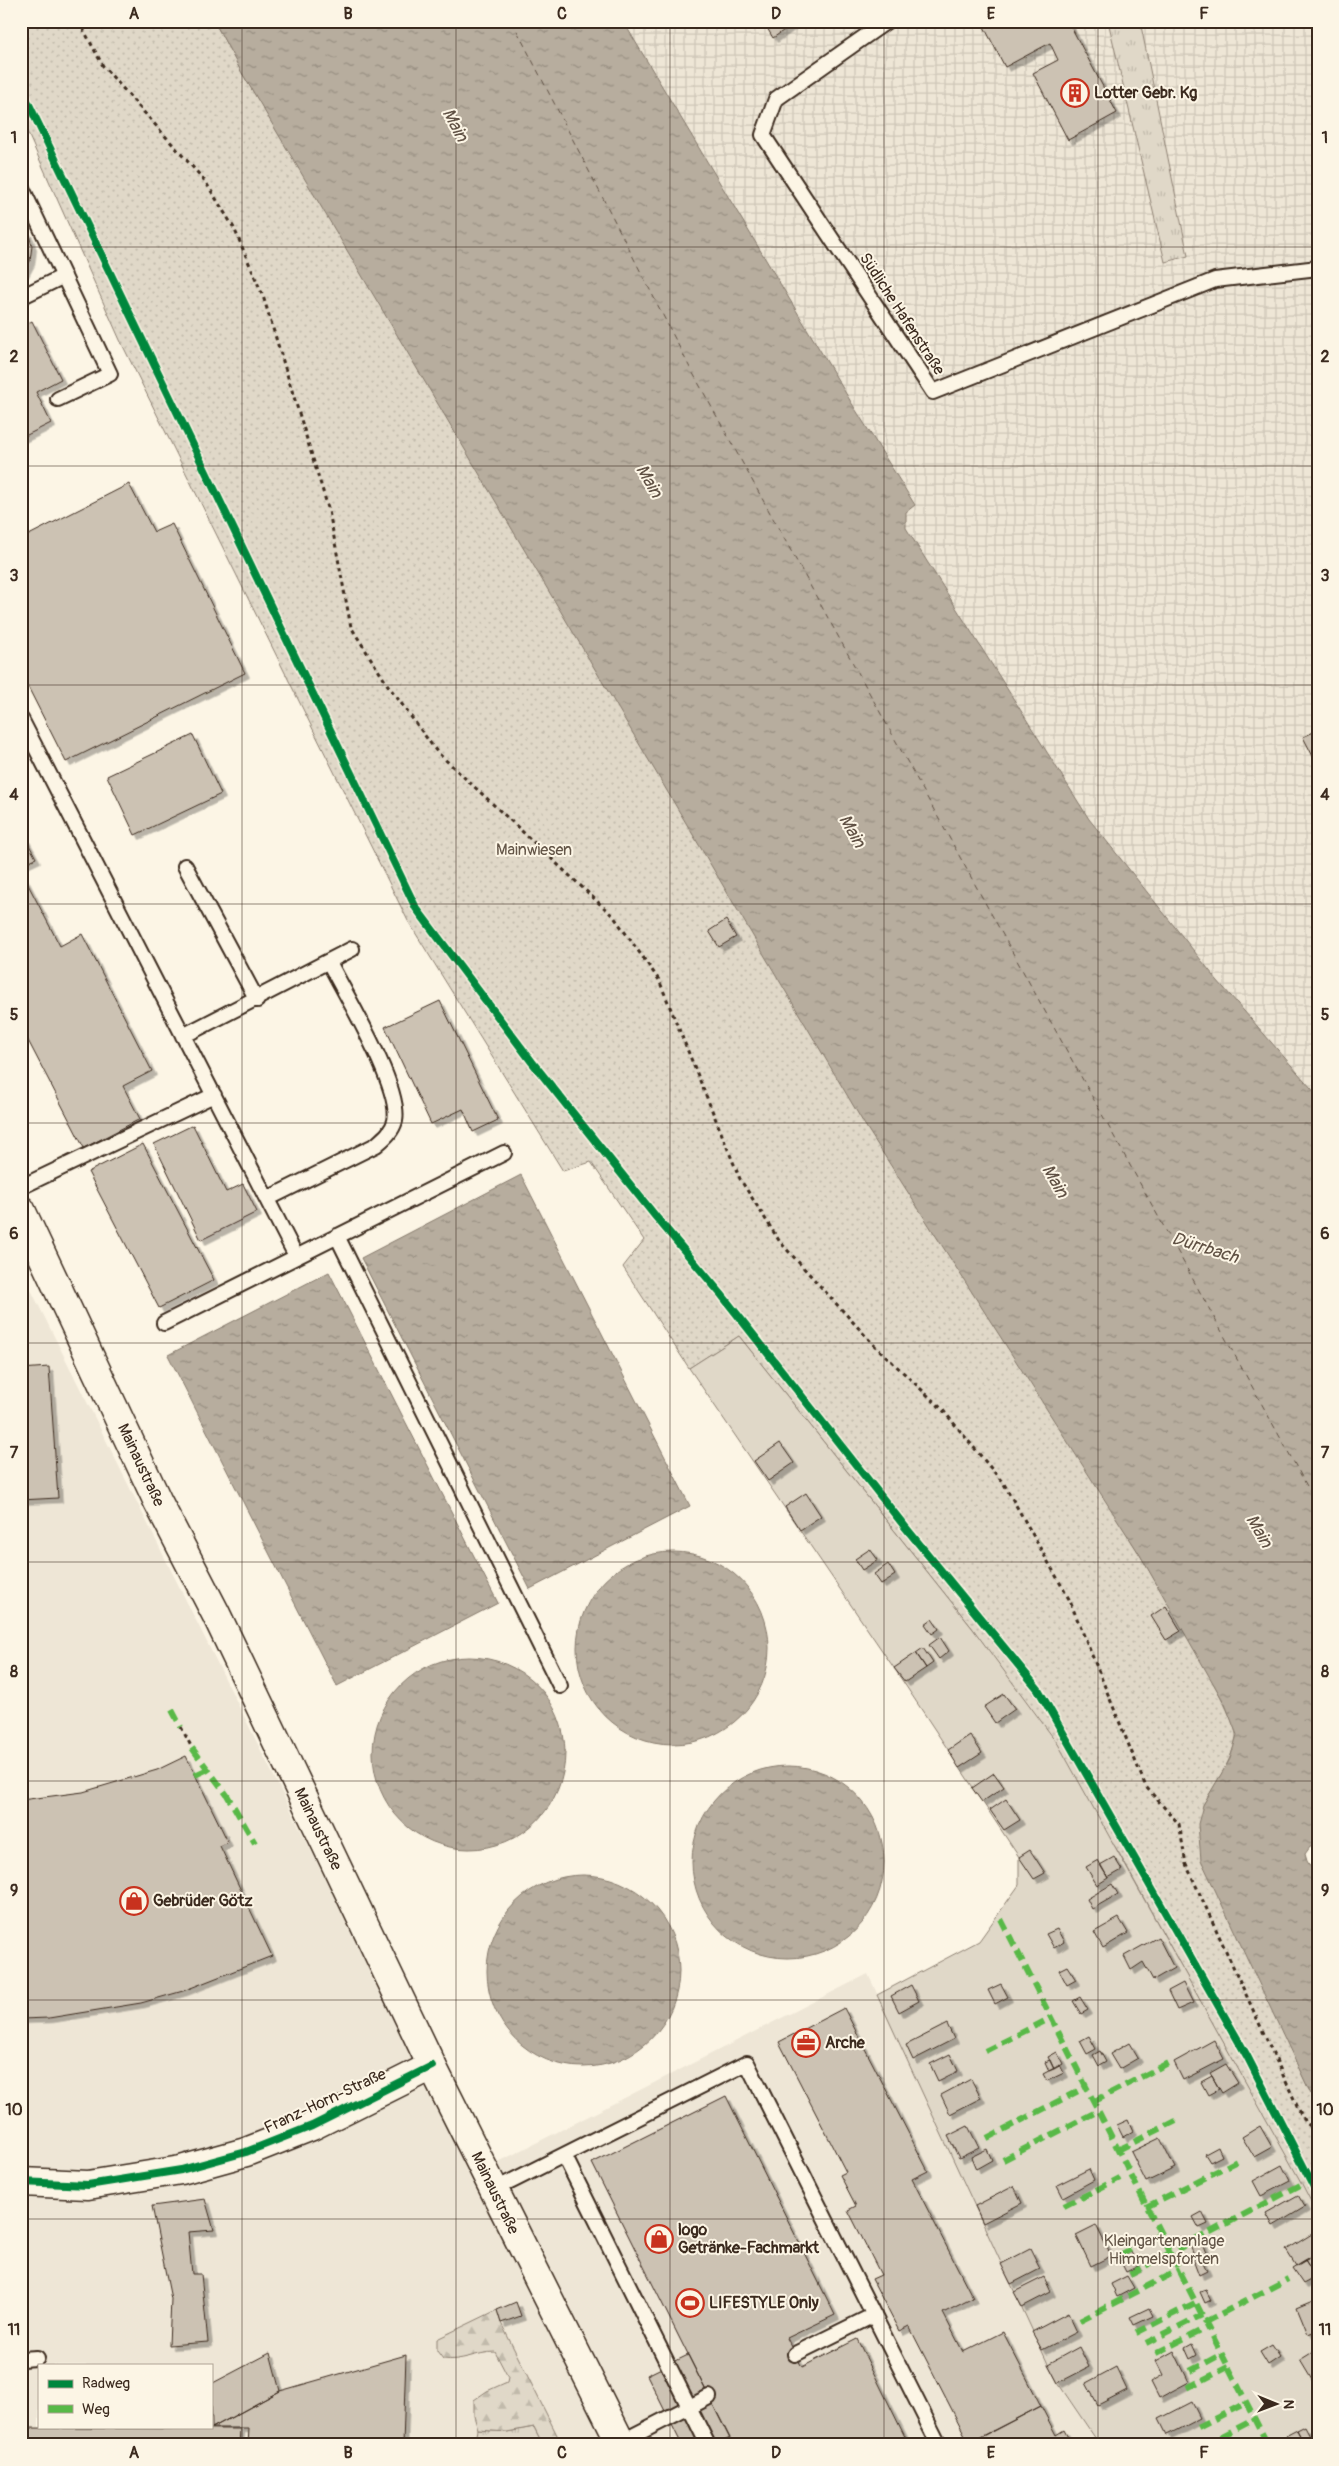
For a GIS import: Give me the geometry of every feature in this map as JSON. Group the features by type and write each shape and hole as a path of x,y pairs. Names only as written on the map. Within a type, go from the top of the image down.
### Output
{"main road":[{"name":"Mainaustraße","path":"21,1210 158,1502 216,1614 432,2066 621,2443"},
{"name":"Franz-Horn-Straße","path":"21,2182 88,2185 181,2170 246,2152 312,2126 432,2066"}],"lane":[{"name":"Südliche Hafenstraße","path":"887,21 776,98 763,135 933,392 1215,280 1318,268"},
{"path":"21,186 110,374 58,399"},
{"path":"21,297 64,276"},
{"path":"21,719 296,1256"},
{"path":"185,866 257,1000"},
{"path":"183,1036 257,1000 352,949"},
{"path":"267,1199 376,1145 389,1133 395,1120 394,1099 381,1065 328,962"},
{"path":"21,1186 214,1095"},
{"path":"164,1323 504,1153"},
{"path":"337,1236 560,1686"},
{"path":"494,2190 748,2062 939,2445"},
{"path":"564,2155 708,2445"},
{"path":"795,2354 874,2315"},
{"path":"21,2359 37,2358"},
{"path":"621,2443 709,2397"}],"path":[{"path":"79,21 103,66 205,181 234,228 263,296 329,511 351,627 387,684 437,752 614,917 659,980 740,1179 780,1242 873,1344 942,1409 1004,1484 1069,1599 1146,1786 1179,1824 1186,1864 1305,2123 1318,2132"},
{"path":"181,1727 192,1748"}],"shaded area":[{"path":"623,21 1318,21 1318,1087 1313,1090 1217,980 1089,819 906,528 906,512 915,504 854,407"},
{"path":"21,1270 473,2175 868,1974 1058,2383 1100,2445 21,2445"}],"green space":[{"name":"Mainwiesen","path":"21,21 214,21 242,73 1140,1555 1211,1678 1233,1725 1236,1737 1231,1755 1203,1805 1295,2059 1318,2109 1318,2215 1119,1853 973,1629 739,1336 689,1368 623,1267 644,1240 591,1162 563,1171 408,921 120,340 21,118"},
{"path":"1108,21 1140,21 1188,256 1165,262"},
{"name":"Kleingartenanlage Himmelspforten","path":"739,1336 973,1629 1058,1744 1302,2184 1318,2215 1318,2445 1100,2445 1058,2383 1048,2364 877,1995 979,1941 1019,1885 1019,1857 894,1668 689,1368"},
{"path":"497,2310 501,2323 562,2445 543,2445 534,2427 507,2432 478,2430 474,2416 474,2400 487,2391 507,2382 508,2377 495,2352 450,2360 443,2359 437,2351 437,2339"},
{"path":"534,2427 543,2445 475,2445 478,2430 507,2432"}],"water":[{"path":"214,21 623,21 854,407 915,505 906,512 906,528 1089,819 1217,980 1318,1096 1318,1846 1310,1847 1305,1854 1318,1880 1318,2109 1201,1860 1198,1824 1203,1805 1230,1759 1237,1735 1225,1704 1140,1555 863,1122 242,73"},
{"path":"521,1175 690,1506 530,1589 361,1258"},
{"path":"329,1272 498,1603 337,1686 168,1355"},
{"path":"673,1552 692,1554 710,1559 726,1568 741,1580 753,1595 762,1611 767,1629 769,1648 767,1667 762,1685 753,1701 741,1716 726,1728 710,1737 692,1742 673,1744 654,1742 636,1737 620,1728 605,1716 593,1701 584,1685 579,1667 577,1648 579,1629 584,1611 593,1595 605,1580 620,1568 636,1559 654,1554"},
{"path":"469,1657 488,1659 506,1664 522,1673 537,1685 549,1700 558,1716 563,1734 565,1753 563,1772 558,1790 549,1806 537,1821 522,1833 506,1842 488,1847 469,1849 450,1847 432,1842 416,1833 401,1821 389,1806 380,1790 375,1772 373,1753 375,1734 380,1716 389,1700 401,1685 416,1673 432,1664 450,1659"},
{"path":"788,1766 807,1768 825,1773 841,1782 856,1794 868,1809 877,1825 882,1843 884,1862 882,1881 877,1899 868,1915 856,1930 841,1942 825,1951 807,1956 788,1958 769,1956 751,1951 735,1942 720,1930 708,1915 699,1899 694,1881 692,1862 694,1843 699,1825 708,1809 720,1794 735,1782 751,1773 769,1768"},
{"path":"583,1875 602,1877 620,1882 636,1891 651,1903 663,1918 672,1934 677,1952 679,1971 677,1990 672,2008 663,2024 651,2039 636,2051 620,2060 602,2065 583,2067 564,2065 546,2060 530,2051 515,2039 503,2024 494,2008 489,1990 487,1971 489,1952 494,1934 503,1918 515,1903 530,1891 546,1882 564,1877"}],"building":[{"path":"763,21 797,21 773,38"},
{"name":"Lotter Gebr. Kg","path":"981,21 1068,21 1117,113 1068,140 1033,73 1058,60 1050,43 1005,67"},
{"path":"21,222 29,235 32,246 30,261 21,278"},
{"path":"32,321 61,379 36,392 51,423 21,438 21,327"},
{"path":"129,484 154,532 172,524 245,673 66,762 21,673 21,539"},
{"path":"1318,730 1318,766 1303,737"},
{"path":"193,735 221,794 135,835 107,776"},
{"path":"21,830 36,858 21,865"},
{"path":"21,871 60,946 82,934 152,1071 123,1086 140,1119 84,1148 21,1027"},
{"path":"726,920 736,937 719,947 709,931"},
{"path":"440,1001 498,1120 473,1132 463,1109 431,1124 385,1027"},
{"path":"193,1125 226,1192 243,1184 257,1212 201,1240 154,1144"},
{"path":"143,1144 214,1280 159,1308 88,1172"},
{"path":"49,1367 58,1498 21,1500 21,1369"},
{"path":"780,1443 794,1463 768,1481 754,1461"},
{"path":"806,1493 821,1516 800,1530 785,1507"},
{"path":"870,1549 878,1560 862,1570 855,1559"},
{"path":"888,1564 895,1575 881,1584 874,1574"},
{"path":"1166,1606 1181,1631 1166,1640 1151,1616"},
{"path":"932,1619 939,1629 932,1634 925,1624"},
{"path":"940,1637 949,1651 939,1659 929,1645"},
{"path":"923,1648 933,1663 926,1668 916,1653"},
{"path":"916,1653 926,1668 905,1682 894,1668"},
{"path":"1004,1694 1015,1709 995,1723 984,1707"},
{"path":"970,1735 982,1753 959,1768 948,1750"},
{"name":"Gebrüder Götz","path":"186,1756 228,1842 220,1846 272,1956 183,1991 141,2003 49,2018 21,2019 21,1800 83,1792 157,1770"},
{"path":"994,1773 1004,1787 982,1802 972,1788"},
{"path":"1006,1799 1020,1820 1004,1830 990,1810"},
{"path":"1030,1850 1045,1873 1034,1879 1019,1857"},
{"path":"1114,1857 1122,1870 1108,1878 1100,1865"},
{"path":"1098,1860 1108,1878 1097,1885 1086,1867"},
{"path":"1112,1884 1118,1894 1092,1909 1087,1899"},
{"path":"1119,1918 1128,1933 1103,1948 1094,1932"},
{"path":"1057,1929 1064,1942 1054,1948 1046,1934"},
{"path":"1158,1937 1174,1968 1153,1980 1143,1962 1131,1970 1124,1956"},
{"path":"1067,1966 1076,1980 1067,1985 1059,1970"},
{"path":"1183,1983 1193,2003 1177,2010 1168,1991"},
{"path":"1001,1984 1008,1997 995,2004 988,1990"},
{"path":"911,1985 919,2001 899,2012 891,1996"},
{"path":"1080,1997 1088,2010 1081,2014 1073,2001"},
{"path":"844,2008 928,2171 912,2179 973,2298 943,2313 963,2352 1003,2332 1041,2406 969,2443 909,2326 899,2331 872,2279 881,2275 848,2210 856,2206 840,2175 846,2172 779,2042"},
{"path":"947,2024 954,2039 913,2060 906,2045"},
{"path":"1089,2036 1096,2049 1087,2054 1080,2041"},
{"path":"1214,2040 1224,2059 1183,2080 1174,2062"},
{"path":"1129,2043 1138,2058 1119,2069 1110,2054"},
{"path":"1100,2051 1106,2062 1099,2066 1093,2055"},
{"path":"1057,2052 1063,2064 1054,2069 1048,2057"},
{"path":"950,2054 958,2071 938,2081 930,2064"},
{"path":"1050,2060 1054,2069 1049,2071 1045,2062"},
{"path":"1226,2064 1238,2083 1222,2093 1210,2073"},
{"path":"1060,2065 1064,2073 1047,2081 1043,2074"},
{"path":"1212,2076 1219,2089 1208,2095 1201,2082"},
{"path":"971,2079 981,2098 950,2114 941,2095"},
{"path":"726,2096 835,2315 787,2338 795,2354 802,2367 857,2339 909,2445 733,2445 592,2163"},
{"path":"1128,2120 1133,2131 1123,2137 1117,2125"},
{"path":"968,2126 979,2148 959,2158 948,2136"},
{"path":"1260,2126 1272,2147 1254,2157 1242,2137"},
{"path":"1160,2138 1175,2168 1146,2182 1131,2152"},
{"path":"1218,2147 1222,2156 1210,2162 1205,2154"},
{"path":"987,2149 992,2160 976,2169 971,2157"},
{"path":"1282,2165 1290,2181 1261,2196 1253,2181"},
{"path":"1089,2169 1094,2180 1063,2197 1057,2185"},
{"path":"1014,2186 1022,2203 983,2223 975,2206"},
{"path":"1298,2195 1305,2207 1273,2226 1266,2213"},
{"path":"205,2199 214,2230 188,2232 192,2274 201,2274 208,2342 169,2345 171,2299 152,2206"},
{"path":"1202,2212 1208,2224 1199,2228 1193,2217"},
{"path":"1096,2225 1111,2256 1091,2266 1076,2235"},
{"path":"1312,2234 1318,2243 1318,2253 1296,2266 1286,2250"},
{"path":"1201,2238 1207,2253 1195,2258 1189,2243"},
{"path":"1030,2249 1040,2269 1011,2284 1001,2264"},
{"path":"1131,2252 1138,2266 1126,2272 1119,2258"},
{"path":"1318,2253 1318,2280 1305,2260"},
{"path":"1200,2256 1207,2271 1199,2275 1193,2259"},
{"path":"1305,2260 1316,2277 1303,2284 1292,2268"},
{"path":"1127,2276 1134,2288 1117,2297 1111,2284"},
{"path":"1044,2277 1051,2292 1022,2307 1014,2292"},
{"path":"1206,2290 1211,2300 1205,2303 1200,2292"},
{"path":"1316,2299 1318,2330 1308,2334 1297,2307"},
{"path":"516,2302 521,2316 501,2323 497,2310"},
{"path":"1149,2308 1153,2316 1134,2325 1130,2317"},
{"path":"1068,2313 1077,2332 1042,2350 1032,2332"},
{"path":"1192,2344 1197,2355 1190,2359 1185,2348"},
{"path":"1272,2345 1280,2357 1268,2365 1260,2352"},
{"path":"1079,2347 1089,2367 1058,2383 1048,2364"},
{"path":"1316,2350 1318,2354 1318,2383 1315,2385 1300,2360"},
{"path":"1174,2351 1189,2382 1159,2398 1151,2382 1163,2375 1156,2361"},
{"path":"270,2353 280,2391 212,2428 212,2383"},
{"path":"406,2355 403,2445 248,2445 249,2428 212,2428 280,2391"},
{"path":"688,2355 730,2438 716,2445 682,2445 647,2375"},
{"path":"1116,2367 1127,2390 1098,2405 1086,2383"},
{"path":"1192,2402 1200,2418 1167,2435 1159,2419"},
{"path":"1041,2406 1056,2435 1064,2430 1072,2445 978,2445 976,2440"},
{"path":"1305,2426 1315,2445 1305,2445 1297,2430"},
{"path":"21,2428 240,2429 239,2445 21,2445"},
{"path":"1297,2430 1305,2445 1275,2445 1274,2442"}],"ferry route":[{"path":"512,21 689,366 1318,1506"}],"marked path":[{"path":"172,1710 181,1727"},
{"path":"192,1748 227,1795 255,1843"},
{"path":"195,1775 208,1769"},
{"path":"1001,1919 1268,2445"},
{"path":"985,2051 1051,2018"},
{"path":"1093,2102 1168,2063"},
{"path":"987,2138 1086,2087"},
{"path":"1003,2160 1098,2111"},
{"path":"1118,2150 1176,2121"},
{"path":"1146,2207 1237,2161"},
{"path":"1064,2206 1120,2178"},
{"path":"1130,2274 1310,2180"},
{"path":"1120,2255 1160,2234"},
{"path":"1080,2321 1179,2270"},
{"path":"1205,2322 1288,2279"},
{"path":"1136,2333 1195,2303"},
{"path":"1146,2343 1202,2315"},
{"path":"1156,2353 1208,2327"},
{"path":"1190,2371 1222,2354"},
{"path":"1187,2388 1228,2367"},
{"path":"1198,2427 1246,2403"},
{"path":"1205,2445 1255,2419"}],"cycle path":[{"path":"21,88 416,908 532,1062 656,1217 721,1294 906,1528 1038,1689 1247,2056 1318,2195"},
{"path":"21,2182 88,2185 181,2170 246,2152 312,2126 432,2066"}],"place":[{"name":"Lotter Gebr. Kg","path":"1075,93"},
{"name":"Gebrüder Götz","path":"134,1901"},
{"name":"Arche","path":"806,2043"},
{"name":"logo Getränke-Fachmarkt","path":"659,2239"},
{"name":"LIFESTYLE Only","path":"690,2303"}],"water label":[{"name":"Main","path":"455,125"},
{"name":"Main","path":"649,481"},
{"name":"Main","path":"852,831"},
{"name":"Main","path":"1055,1181"},
{"name":"Dürrbach","path":"1205,1248"},
{"name":"Main","path":"1259,1531"}]}
